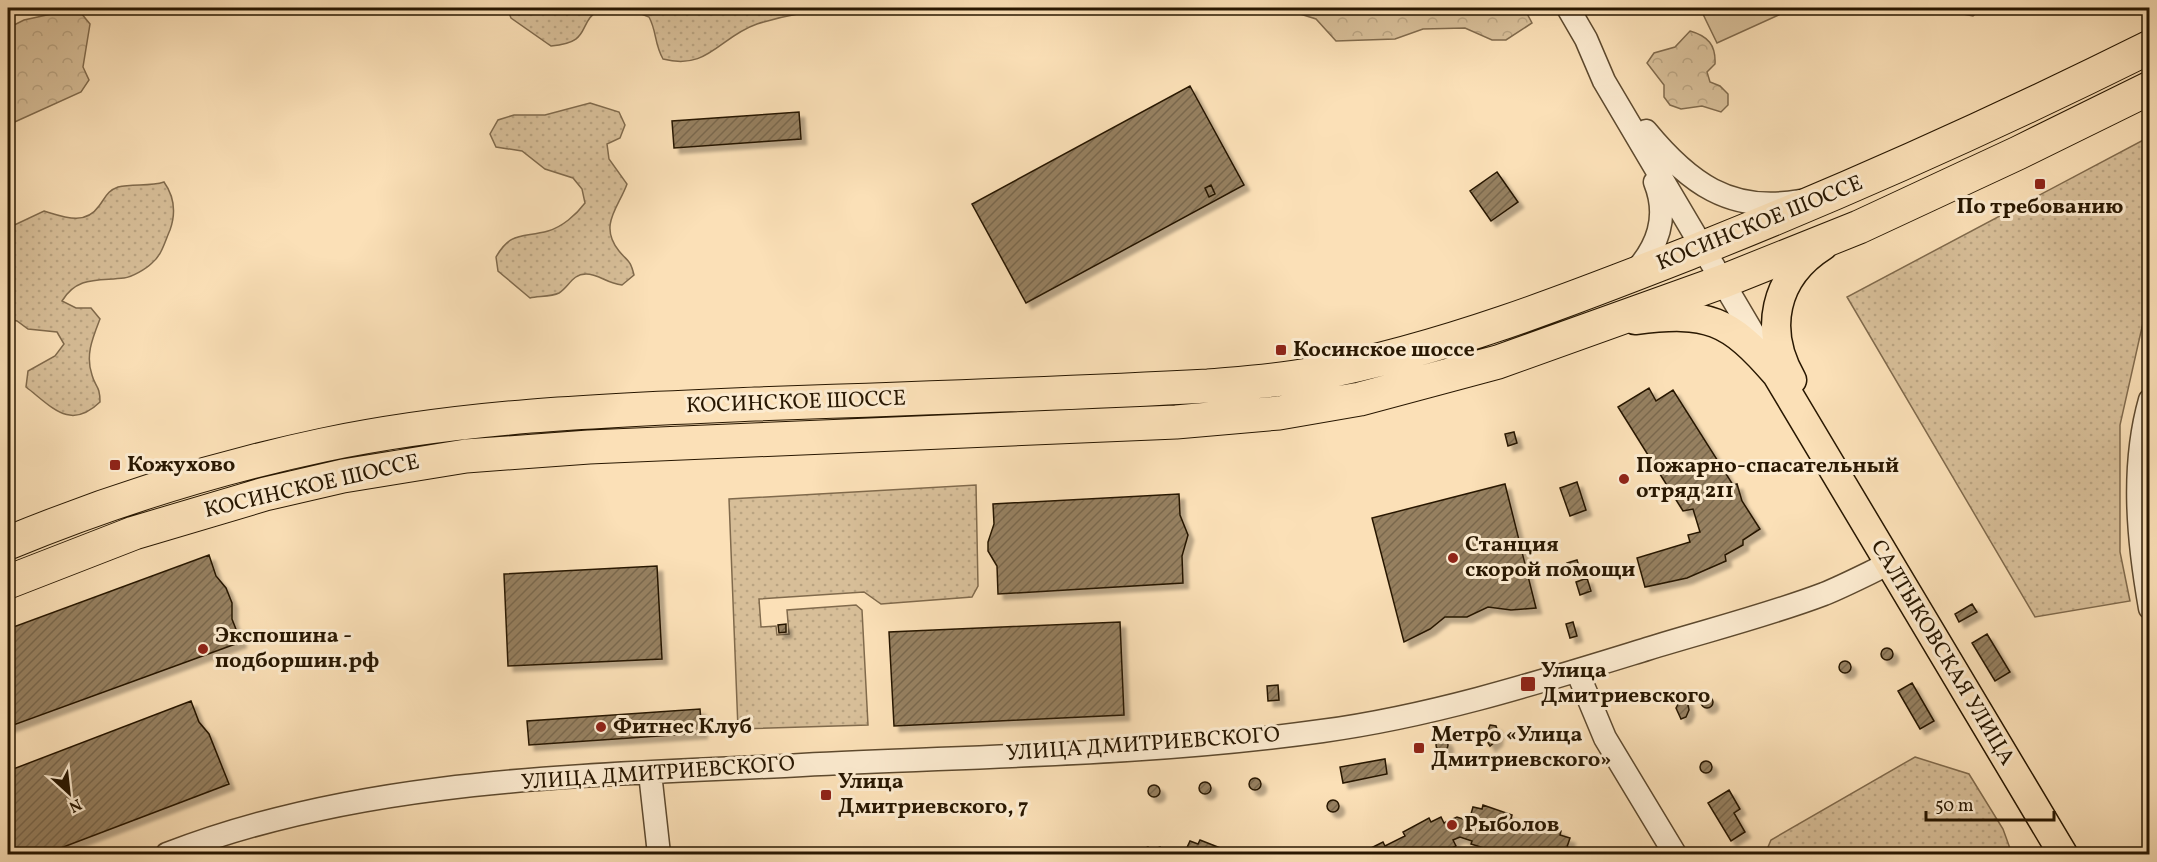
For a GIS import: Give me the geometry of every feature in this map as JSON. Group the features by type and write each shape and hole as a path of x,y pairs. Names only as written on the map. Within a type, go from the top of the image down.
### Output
{"highway":[{"name":"КОСИНСКОЕ ШОССЕ","path":"8,543 116,501 201,475 325,444 529,414 1115,391 1271,380 1349,367 1434,343 1630,276 1709,245 1845,190 2038,103 2150,47"},
{"name":"КОСИНСКОЕ ШОССЕ","path":"8,582 179,518 265,494 412,464 475,455 589,447 1176,422 1279,413 1360,399 1498,362 1729,279 1859,227 2150,88"}],"main road":[{"path":"1782,373 1777,320 1785,284 1802,260 1859,227"},
{"path":"1606,324 1686,316 1706,319 1727,327 1782,373"},
{"name":"САЛТЫКОВСКАЯ УЛИЦА","path":"1782,373 1888,564 2063,855"}],"street":[{"name":"САЛТЫКОВСКАЯ УЛИЦА","path":"1568,8 1586,39 1604,81 1639,131 1709,245 1782,373"},
{"path":"1639,131 1702,186 1727,198 1746,202 1797,202 1845,190"},
{"path":"1630,276 1654,244 1663,214 1661,196 1639,131"},
{"path":"2150,400 2139,454 2143,569 2150,608"},
{"name":"УЛИЦА ДМИТРИЕВСКОГО","path":"167,855 232,831 298,813 353,803 485,786 650,773 1178,746 1327,731 1422,712 1577,671 1824,594 1888,564"},
{"path":"1577,671 1605,738 1675,855"},
{"path":"650,773 659,855"}],"green space":[{"path":"507,8 601,8 593,14 582,32 573,41 551,46 511,18"},
{"path":"626,8 902,8 797,14 757,24 702,57 678,61 663,59 649,17"},
{"path":"1281,8 1524,8 1532,23 1506,40 1492,40 1465,28 1423,29 1395,39 1336,41 1316,19"},
{"path":"1700,8 1794,8 1717,43"},
{"path":"1952,8 1982,8 1973,16 1953,12"},
{"path":"65,11 81,13 90,24 83,67 89,80 81,92 8,125 8,28 24,20"},
{"path":"1690,31 1710,42 1714,52 1715,64 1707,72 1710,82 1720,86 1728,94 1728,105 1721,112 1702,106 1681,109 1670,105 1664,97 1664,85 1647,63 1654,53 1675,47"},
{"path":"590,103 619,112 625,125 620,138 607,144 609,159 627,184 612,216 610,233 619,251 630,263 634,275 622,285 595,275 581,275 574,278 559,293 530,298 498,271 496,257 512,239 548,231 568,220 585,203 582,189 573,178 545,169 522,151 496,147 490,134 498,120 514,115 545,115"},
{"path":"2149,137 2149,296 2120,425 2120,552 2130,601 2035,617 1847,297"},
{"path":"164,182 172,199 173,217 165,243 155,260 143,270 127,277 89,281 74,287 62,301 76,308 91,308 100,319 89,360 100,402 89,411 79,415 62,413 26,387 28,371 55,356 64,344 57,332 28,329 17,321 8,319 8,228 44,211 59,216 81,218 93,212 111,190 124,186"},
{"path":"976,485 978,586 972,597 881,604 864,592 759,599 761,627 776,626 777,635 789,634 787,610 856,605 862,610 868,725 738,729 729,499"},
{"path":"1915,757 1969,774 2003,829 2012,854 1765,854 1771,840"}],"building":[{"path":"1190,86 1244,185 1026,303 972,204"},
{"path":"799,112 801,139 674,148 672,121"},
{"path":"1497,172 1518,202 1491,221 1470,191"},
{"path":"1211,185 1215,194 1209,197 1205,188"},
{"path":"1649,388 1656,401 1673,390 1733,485 1737,484 1742,501 1760,529 1743,540 1743,545 1725,555 1726,561 1687,578 1645,587 1637,558 1690,542 1688,535 1700,532 1693,509 1683,511 1618,407"},
{"path":"1514,432 1517,443 1508,446 1505,434"},
{"path":"1577,482 1586,510 1570,516 1560,488"},
{"name":"Станция скорой помощи","path":"1505,484 1536,608 1511,610 1488,607 1467,617 1445,617 1430,629 1404,642 1372,518"},
{"path":"1179,494 1180,515 1188,535 1182,556 1183,583 998,594 997,566 988,551 988,542 994,524 993,504"},
{"path":"209,555 216,576 226,588 232,603 232,619 241,642 8,727 8,629"},
{"path":"1577,560 1580,569 1570,572 1567,563"},
{"path":"657,566 662,659 508,666 504,574"},
{"path":"1587,578 1591,591 1580,595 1576,582"},
{"path":"1972,604 1977,612 1959,622 1955,614"},
{"path":"1120,622 1124,715 894,726 889,632"},
{"path":"1573,622 1577,636 1570,638 1566,624"},
{"path":"786,624 786,632 779,633 778,625"},
{"path":"1987,634 2010,672 1995,681 1972,643"},
{"path":"1889,648 1893,654 1889,660 1885,660 1881,652"},
{"path":"1847,661 1851,667 1847,673 1843,673 1839,665"},
{"path":"1912,683 1934,721 1920,729 1898,691"},
{"path":"1278,685 1279,700 1268,701 1267,686"},
{"path":"1709,696 1713,702 1709,708 1705,708 1701,700"},
{"path":"1681,699 1687,700 1689,710 1686,717 1681,719 1676,708"},
{"path":"191,701 199,722 209,734 229,784 45,854 8,854 8,771"},
{"path":"700,709 702,733 529,745 527,721"},
{"path":"1490,725 1496,726 1498,732 1497,740 1490,746 1485,738"},
{"path":"1444,739 1448,745 1444,751 1440,751 1436,743"},
{"path":"1385,759 1387,774 1343,783 1340,767"},
{"path":"1708,761 1712,767 1708,773 1704,773 1700,765"},
{"path":"1257,778 1261,784 1257,790 1253,790 1249,782"},
{"path":"1207,782 1211,788 1207,794 1203,794 1199,786"},
{"path":"1156,785 1160,791 1156,797 1152,797 1148,789"},
{"path":"1729,790 1740,809 1734,813 1745,832 1731,841 1708,803"},
{"path":"1335,800 1339,806 1335,812 1331,812 1327,804"},
{"path":"1483,805 1512,815 1511,819 1531,825 1533,822 1561,831 1560,835 1570,838 1567,847 1590,854 1515,854 1501,850 1500,853 1471,844 1472,841 1460,837 1453,840 1456,846 1446,851 1447,854 1359,854 1383,842 1385,846 1405,836 1403,832 1429,818 1431,822 1441,817 1444,823 1457,817 1469,821 1473,807 1482,809"},
{"path":"1200,840 1228,851 1227,854 1184,854 1190,841 1198,844"},
{"path":"1148,847 1150,851 1160,847 1163,854 1132,854"}],"place":[{"name":"По требованию","path":"2040,184"},
{"name":"Косинское шоссе","path":"1281,350"},
{"name":"Кожухово","path":"115,465"},
{"name":"Пожарно-спасательный отряд 211","path":"1624,479"},
{"name":"Станция скорой помощи","path":"1453,558"},
{"name":"Экспошина - подборшин.рф","path":"203,649"},
{"name":"Улица Дмитриевского","path":"1528,684"},
{"name":"Фитнес Клуб","path":"601,727"},
{"name":"Метро «Улица Дмитриевского»","path":"1419,748"},
{"name":"Улица Дмитриевского, 7","path":"826,795"},
{"name":"Рыболов","path":"1452,825"}]}
